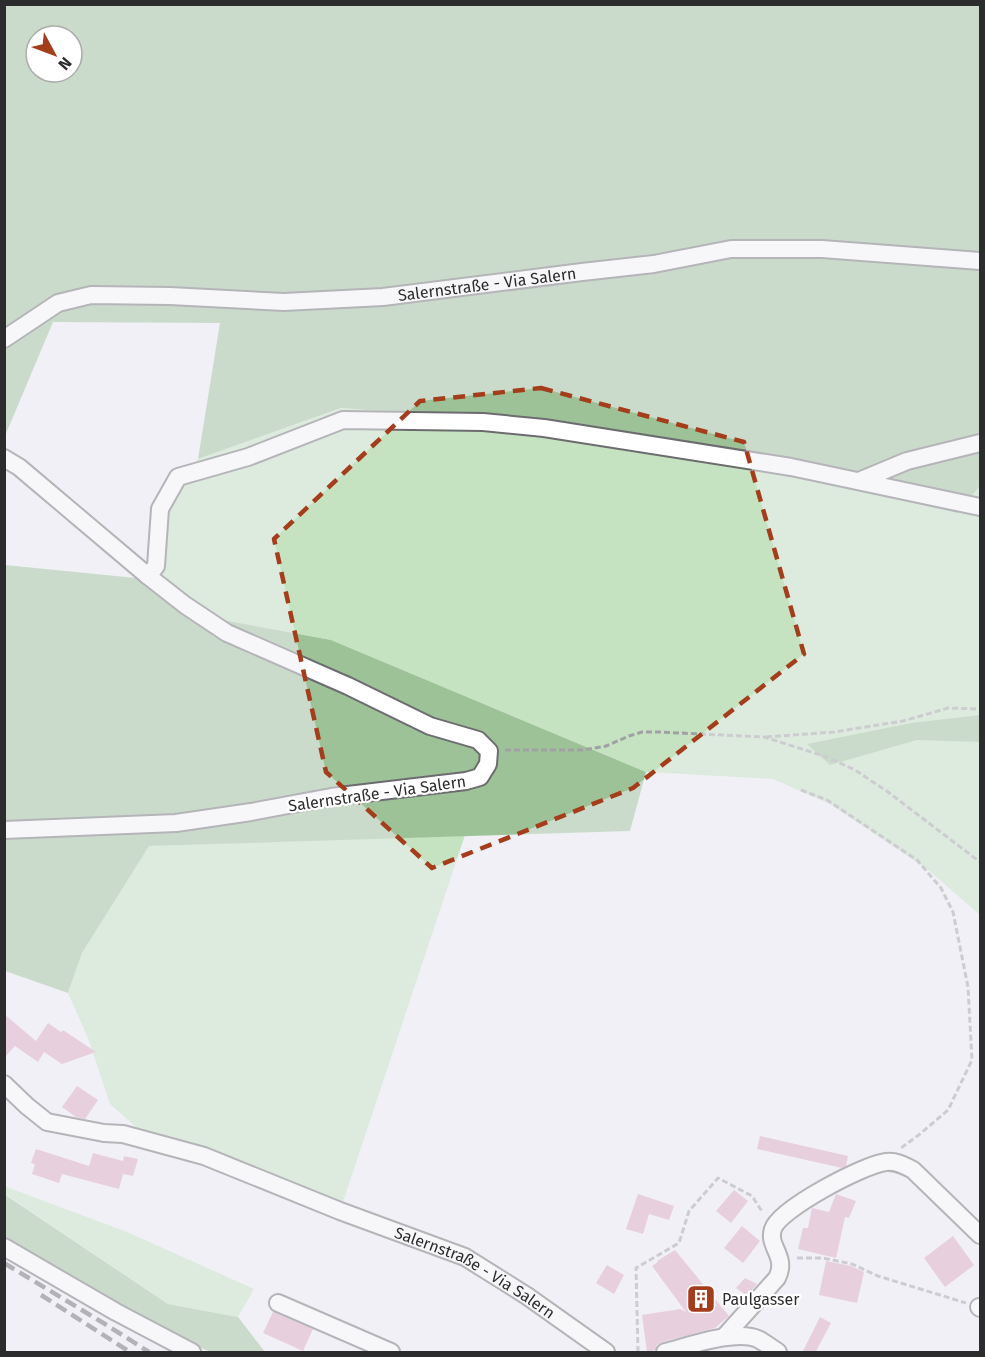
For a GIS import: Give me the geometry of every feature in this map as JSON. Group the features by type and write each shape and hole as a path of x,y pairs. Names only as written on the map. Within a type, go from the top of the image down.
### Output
{"street":[{"name":"Salernstraße - Via Salern","path":"4,339 58,303 92,295 170,296 284,302 383,297 654,264 731,249 822,249 981,261"},
{"path":"148,576 156,566 160,509 178,477 248,457 343,420 483,422 544,428 791,467 981,507"},
{"path":"859,481 907,461 981,443"},
{"path":"4,458 19,467 148,576 185,605 227,633 348,686 430,726 478,740 489,751"},
{"name":"Salernstraße - Via Salern","path":"4,830 176,823 331,797 466,781 480,777 488,764 489,751"},
{"name":"Salernstraße - Via Salern","path":"4,1084 47,1122 104,1133 123,1134 204,1156 340,1211 465,1257 527,1296 606,1353"},
{"path":"724,1337 777,1278 780,1271 780,1259 772,1240 773,1227 807,1199 851,1173 886,1162 899,1163 913,1170 981,1235"},
{"path":"4,1247 192,1353"},
{"path":"278,1303 391,1353"},
{"path":"746,1312 757,1339"},
{"path":"665,1353 724,1337 742,1335 757,1339 778,1353"}],"path":[{"path":"489,751 583,750 606,746 642,732 764,737 834,732 903,721 948,708 981,709"},
{"path":"764,737 827,757 855,770 981,862"},
{"path":"801,790 827,800 916,860 941,888 952,912 968,987 972,1060 948,1110 897,1150"},
{"path":"638,1353 636,1268 679,1243 689,1211 718,1178 752,1196 773,1227"},
{"path":"780,1259 823,1258 852,1264 878,1276 980,1308"}],"highlighted area":[{"path":"541,388 744,442 804,654 633,788 432,868 326,772 274,539 420,401"}],"green space":[{"path":"5,5 980,5 980,486 957,513 574,426 341,408 198,459 220,323 53,322 5,436"},
{"path":"341,408 574,426 957,513 980,486 980,915 927,869 830,804 773,779 646,772 331,640 223,620 166,581 157,560 162,516 198,459"},
{"path":"5,565 166,581 223,620 331,640 646,772 630,831 149,846 82,953 68,993 5,971"},
{"path":"980,715 980,742 917,740 830,765 807,744 911,723"},
{"path":"465,835 340,1211 153,1142 110,1104 88,1038 68,993 82,953 148,846"},
{"path":"4,1186 127,1232 254,1289 238,1317 168,1304 5,1194"},
{"path":"4,1194 168,1304 238,1317 265,1352 211,1352 160,1331 5,1242"}],"building":[{"path":"4,1014 36,1041 48,1023 96,1052 62,1064 44,1052 38,1062 15,1046 4,1058"},
{"path":"77,1086 98,1100 85,1119 76,1117 62,1107"},
{"path":"760,1136 848,1156 846,1166 842,1168 757,1149"},
{"path":"36,1149 89,1166 93,1153 123,1161 124,1156 138,1159 133,1176 123,1174 119,1189 62,1174 59,1183 32,1174 35,1164 31,1163"},
{"path":"734,1190 748,1201 731,1223 716,1211"},
{"path":"638,1194 674,1206 669,1220 649,1214 643,1234 626,1229"},
{"path":"836,1194 856,1201 849,1218 845,1217 836,1258 798,1249 803,1228 808,1228 812,1208 829,1212"},
{"path":"742,1226 760,1241 743,1263 724,1248"},
{"path":"953,1236 974,1265 945,1287 924,1258"},
{"name":"Paulgasser","path":"675,1250 729,1316 715,1328 662,1342 655,1350 647,1352 642,1315 680,1309 686,1312 652,1266"},
{"path":"826,1261 851,1266 864,1272 857,1303 819,1295"},
{"path":"607,1265 624,1275 614,1294 596,1283"},
{"path":"745,1278 757,1284 747,1296 736,1288"},
{"path":"273,1312 313,1329 303,1351 263,1333"},
{"path":"820,1317 831,1323 815,1353 802,1353"}],"railway":[{"path":"4,1263 149,1352"},
{"path":"41,1295 130,1352"}],"place":[{"name":"Paulgasser","path":"701,1299"}]}
